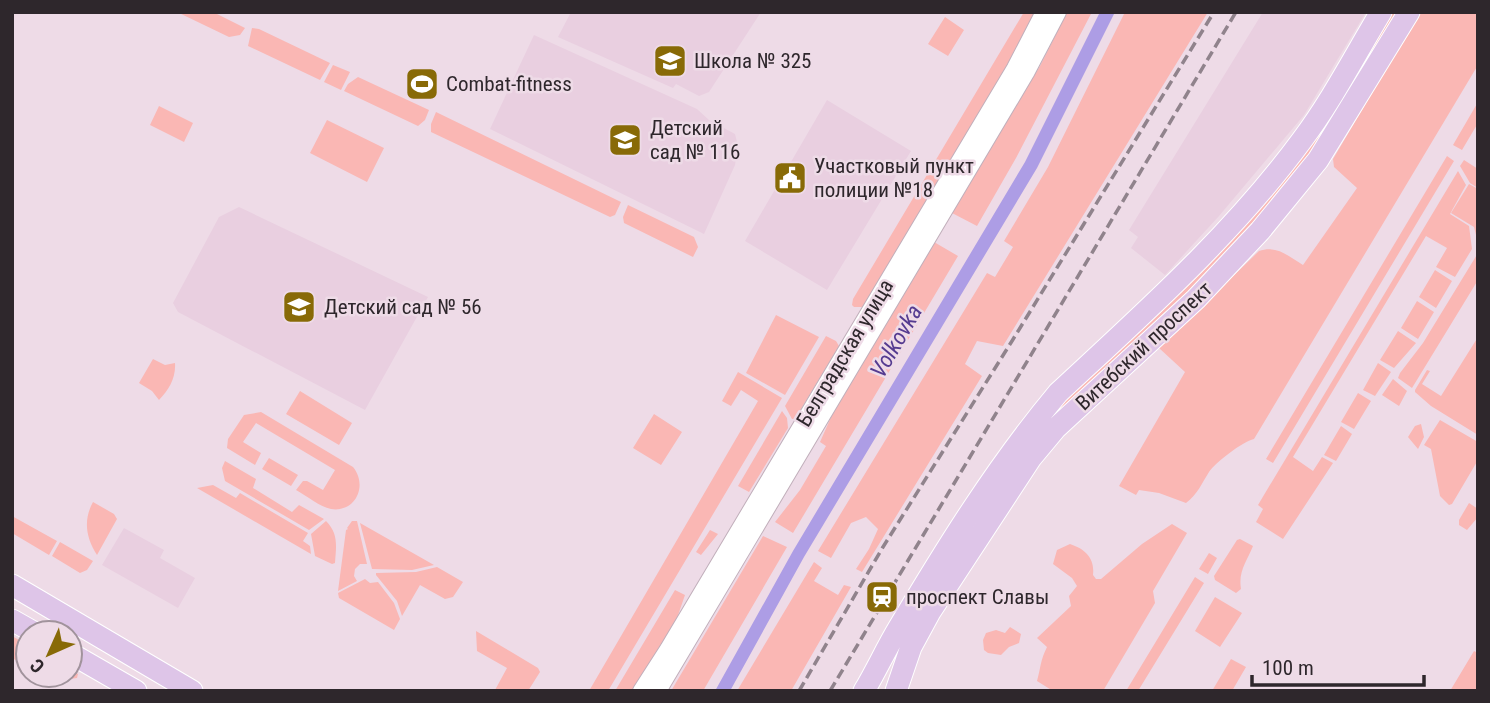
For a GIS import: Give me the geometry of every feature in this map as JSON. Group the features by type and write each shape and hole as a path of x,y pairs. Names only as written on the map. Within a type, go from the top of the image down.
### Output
{"main road":[{"name":"Витебский проспект","path":"864,691 896,631 938,565 997,474 1045,408 1196,264 1277,172 1307,134 1381,12"},
{"name":"Витебский проспект","path":"896,691 906,659 930,612 1031,458 1070,414 1226,270 1268,222 1326,149 1409,12"},
{"path":"12,585 192,691"},
{"path":"84,661 136,691"}],"street":[{"name":"Белградская улица","path":"641,691 1015,68 1044,12"},
{"name":"Белградская улица","path":"658,691 1012,97 1058,12"}],"shaded area":[{"path":"177,12 213,12 245,28 240,35 229,37"},
{"name":"Школа № 325","path":"571,12 761,12 709,92 699,96 676,84 673,88 558,37"},
{"path":"1024,12 1037,12 1022,43 863,307 854,307 853,299"},
{"path":"1067,12 1092,12 1016,158 977,226 952,213 1040,66"},
{"path":"1100,12 1115,12 1037,168 804,557 730,691 715,691 793,551 1025,162"},
{"path":"1125,12 1208,12 1003,346 977,341 965,364 982,376 862,572 856,569 878,529 866,517 851,523 831,558 818,551 987,273 995,277 1013,247 1004,241 1048,167"},
{"path":"1263,12 1366,12 1304,115 1165,275 1131,248 1138,237 1129,230"},
{"path":"1392,12 1399,12 1323,138 1289,182 1215,268 1047,423 1061,404 1178,295 1260,208 1313,137"},
{"path":"1420,12 1478,12 1478,65 1254,439 1236,448 1217,463 1186,503 1159,493 1139,490 1136,495 1119,486 1185,372 1159,348 1259,251 1277,250 1303,265 1357,188 1334,167 1333,159"},
{"path":"945,17 964,30 948,56 928,44"},
{"path":"252,28 330,63 320,80 248,46"},
{"name":"Детский сад № 116","path":"534,35 697,109 709,120 735,134 738,146 735,165 704,234 490,129"},
{"path":"333,65 350,72 341,90 324,82"},
{"path":"358,77 429,110 425,120 418,126 344,91 348,84"},
{"path":"827,100 911,151 827,290 745,241"},
{"path":"1478,102 1478,123 1462,150 1453,145"},
{"path":"159,106 193,123 184,142 150,125"},
{"path":"436,112 621,202 615,215 610,217 431,132"},
{"path":"327,120 384,148 367,182 310,153"},
{"path":"1447,156 1454,161 1273,463 1266,459"},
{"path":"1464,160 1478,169 1478,188 1470,183 1460,166"},
{"path":"1458,171 1466,185 1450,214 1469,226 1472,249 1455,277 1436,267 1447,248 1426,236 1293,457 1313,471 1322,457 1333,463 1283,539 1256,522 1263,509 1258,505"},
{"path":"1469,184 1478,189 1478,243 1474,227 1451,213"},
{"path":"628,205 694,237 698,247 693,257 624,223 623,217"},
{"name":"Детский сад № 56","path":"239,207 428,297 365,410 178,312 173,303 219,217"},
{"path":"934,242 958,256 793,533 775,522 800,490 826,446 820,442 832,415"},
{"path":"1478,253 1478,280 1412,388 1398,378 1400,373 1423,343"},
{"path":"1435,270 1452,281 1436,308 1419,297"},
{"path":"1417,301 1434,312 1418,339 1401,328"},
{"path":"776,315 819,337 785,395 746,373"},
{"path":"1398,331 1416,343 1394,368 1380,360"},
{"path":"826,336 836,341 839,346 795,419 792,419 785,406"},
{"path":"1478,337 1478,435 1431,406 1415,390 1427,370 1430,371 1422,384 1441,396"},
{"path":"153,359 165,365 175,363 171,383 159,400 152,391 139,383"},
{"path":"1378,363 1391,372 1375,396 1363,390"},
{"path":"738,372 782,398 608,691 589,691 758,401 741,390 731,406 722,401"},
{"path":"1393,379 1407,391 1399,406 1382,395"},
{"path":"300,391 352,423 339,445 286,414"},
{"path":"1358,393 1371,401 1354,429 1341,422"},
{"path":"782,411 787,418 788,428 749,492 738,486"},
{"path":"261,412 353,467 359,489 353,502 347,507 331,509 296,490 303,481 307,481 323,490 335,470 256,423 243,442 261,453 255,465 227,448 228,439 244,415"},
{"path":"654,414 682,432 661,465 633,448"},
{"path":"1440,420 1478,442 1478,460 1449,505 1440,496 1431,449 1424,445"},
{"path":"1421,424 1424,437 1418,449 1408,437 1415,426"},
{"path":"1341,426 1352,434 1336,461 1324,455"},
{"path":"269,458 298,475 291,486 262,469"},
{"path":"225,461 256,479 253,488 292,512 299,505 324,519 309,530 225,481 222,468"},
{"path":"213,485 236,498 240,493 308,533 303,541 310,546 311,554 197,488"},
{"path":"93,502 114,514 117,519 97,555 87,529"},
{"path":"1469,503 1478,509 1478,517 1467,530 1459,525 1459,520"},
{"path":"12,516 57,541 49,555 12,533"},
{"path":"326,521 336,541 335,563 332,564 315,556 311,534"},
{"path":"352,521 357,521 367,564 360,564 355,569 354,576 357,581 338,591 346,530"},
{"path":"360,523 434,565 412,570 372,569"},
{"path":"1172,524 1187,533 1153,591 1155,603 1103,691 1053,691 1037,681 1047,647 1037,638 1071,606 1069,596 1077,586 1072,578 1053,564 1057,550 1070,544 1080,549 1091,559 1093,575 1096,579 1101,579 1142,544"},
{"path":"124,528 164,550 160,558 195,578 178,608 102,565"},
{"path":"710,530 718,534 701,555 696,552"},
{"path":"763,536 787,547 703,691 671,691"},
{"path":"1240,539 1253,546 1242,571 1241,589 1236,593 1215,580 1214,576"},
{"path":"60,542 93,561 87,570 80,573 52,556"},
{"path":"1209,553 1217,558 1208,574 1199,569"},
{"path":"814,562 822,568 814,581 838,595 844,585 851,587 791,691 737,691"},
{"path":"437,567 463,582 453,597 445,599 420,585 402,616 397,601 376,575 416,572"},
{"path":"1195,577 1204,583 1138,691 1126,691"},
{"path":"365,579 370,583 378,582 394,603 400,619 394,630 339,598 338,593"},
{"path":"675,590 685,595 676,621 635,691 615,691"},
{"path":"1215,597 1242,613 1220,647 1195,631"},
{"path":"1010,627 1021,634 1019,643 1009,647 1001,655 984,650 983,640 986,633 996,630 1005,633"},
{"path":"476,631 538,668 540,672 528,691 495,690 507,668 477,651"},
{"path":"12,636 14,659 12,658"},
{"path":"1474,651 1478,653 1478,691 1450,691"},
{"path":"1231,659 1246,667 1232,691 1212,691"}],"railway":[{"path":"799,691 883,547 1214,12"},
{"path":"830,691 1236,12"}],"place":[{"name":"Школа № 325","path":"670,61"},
{"name":"Combat-fitness","path":"422,84"},
{"name":"Детский сад № 116","path":"625,140"},
{"name":"Участковый пункт полиции №18","path":"790,178"},
{"name":"Детский сад № 56","path":"299,307"},
{"name":"проспект Славы","path":"882,597"}],"water label":[{"name":"Volkovka","path":"896,341"}]}
